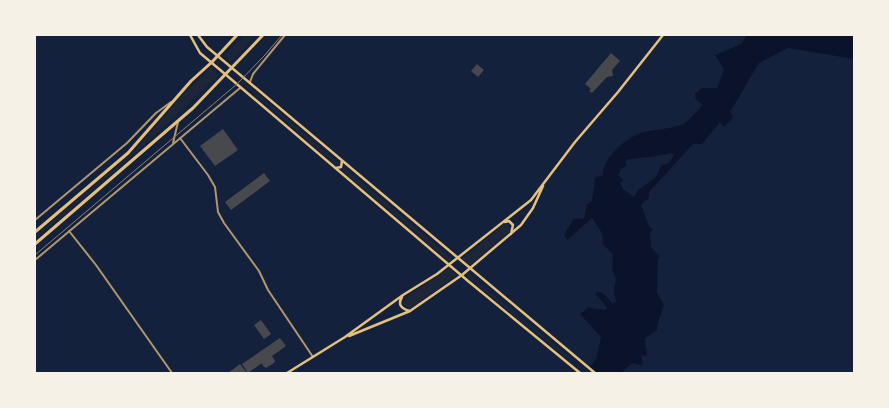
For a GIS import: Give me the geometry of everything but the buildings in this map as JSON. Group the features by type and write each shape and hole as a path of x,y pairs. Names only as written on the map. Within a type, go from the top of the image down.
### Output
{"main road":[{"path":"190,35 200,53 449,265 580,373"},
{"path":"198,35 206,47 595,373"},
{"path":"35,232 128,153 173,100 237,35"},
{"path":"35,244 178,122 263,35"},
{"path":"287,373 345,338 403,295 449,265 531,200 575,142 663,35"},
{"path":"334,167 341,167 342,161"},
{"path":"345,338 410,311 462,275 511,235 526,220 545,182"},
{"path":"502,223 509,222 513,225 511,235"},
{"path":"403,295 400,305 402,308 410,311"}],"street":[{"path":"250,82 253,74 285,35"},
{"path":"35,260 240,87"},
{"path":"35,220 127,143 156,113 173,100"},
{"path":"173,143 178,122"},
{"path":"180,138 215,187 218,212 224,223 258,271 268,290 313,357"},
{"path":"69,232 96,265 172,373"}],"shaded area":[{"path":"245,35 256,35 231,62 224,56"},
{"path":"747,35 854,35 854,59 788,48 759,63 730,112 733,118 724,127 720,122 702,144 693,144 649,192 649,198 641,205 649,226 653,230 650,232 651,247 660,257 658,259 657,293 664,305 657,330 645,338 647,356 641,355 643,366 633,363 623,373 593,373 588,369 596,359 601,337 580,314 589,307 606,310 607,308 595,293 598,292 607,296 612,303 617,302 614,291 616,280 612,269 613,255 603,244 602,233 592,218 567,240 564,235 574,218 584,219 587,204 592,201 595,178 603,175 604,168 611,155 638,134 678,126 688,120 703,105 696,100 695,94 702,88 717,88 724,69 715,55 741,44","holes":["671,153 674,155 669,163 661,166 656,177 638,190 634,197 623,189 620,182 624,181 618,175 621,169 626,166 626,160"]},
{"path":"211,67 219,75 213,81 139,150 35,239 35,236 132,154 176,102"},
{"path":"243,81 339,163 339,165 337,166 241,82"},
{"path":"344,167 452,259 449,261 341,170"},
{"path":"507,224 510,228 509,232 469,266 461,259 504,225"},
{"path":"449,268 457,275 410,308 406,307 403,303 405,299"},
{"path":"468,273 472,277 575,362 465,275"}],"tram line":[{"path":"35,255 237,84 282,35"}]}
